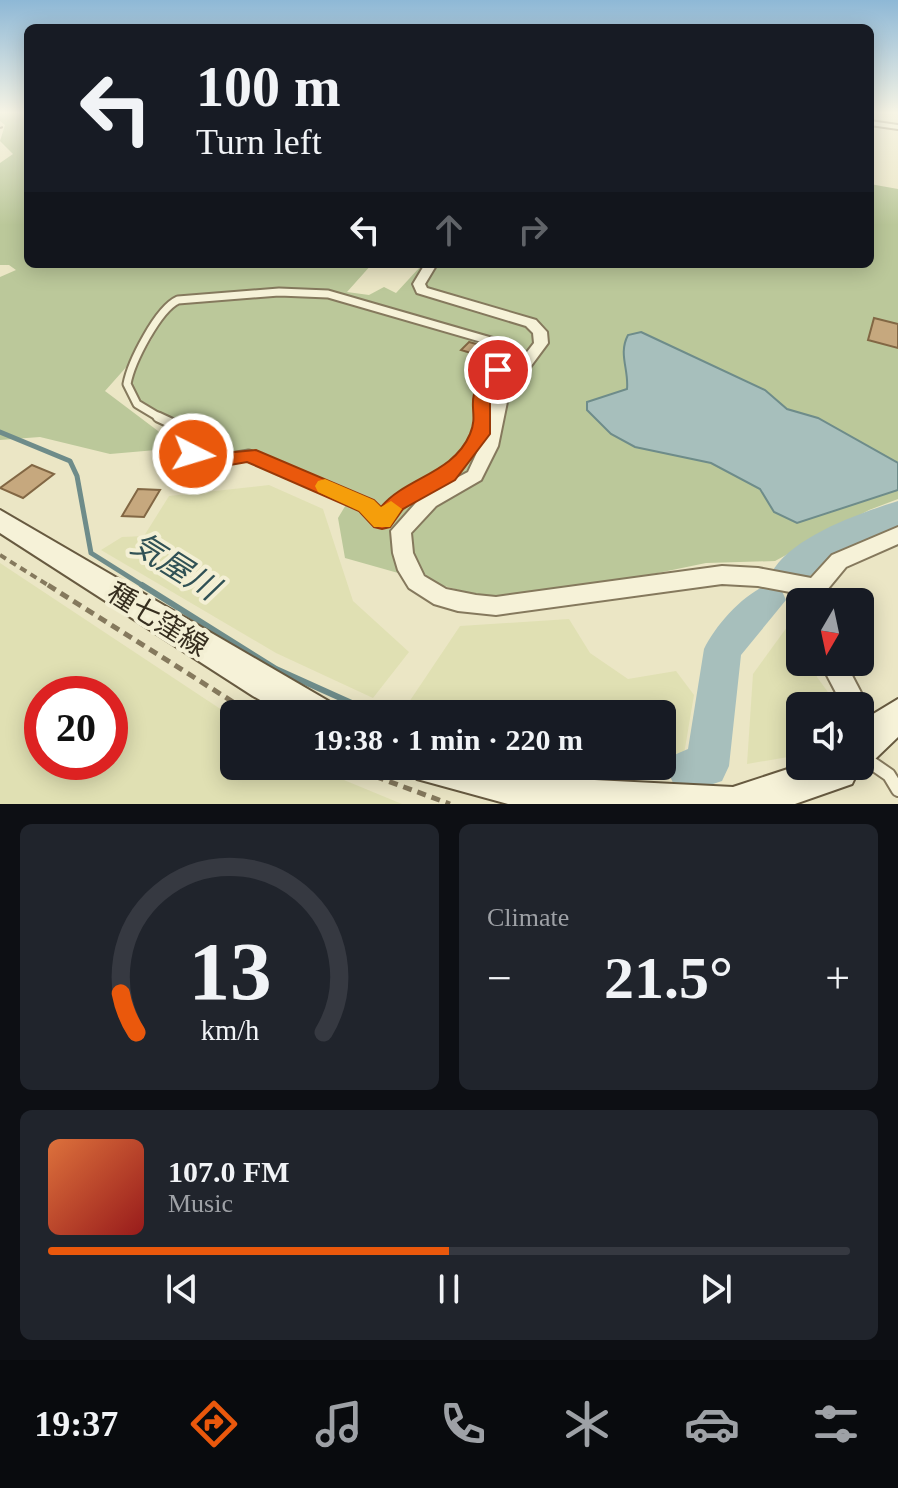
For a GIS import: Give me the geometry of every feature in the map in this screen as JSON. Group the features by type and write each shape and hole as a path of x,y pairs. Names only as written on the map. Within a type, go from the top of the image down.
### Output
{"main road":[{"name":"種七窪線","path":"0,520 292,700"},
{"path":"486,780 555,797 729,804"},
{"path":"737,804 811,780"}],"street":[{"path":"429,268 419,284 421,290 531,323 540,332 541,343 500,397 489,446 475,476 429,501 401,531 405,568 421,589 459,603 496,606 722,575 758,577 794,588"},
{"path":"822,588 839,561 898,535"}],"lane":[{"path":"246,293 328,294 515,348 481,391 481,434 448,475 396,504 382,521 366,506 249,455 213,461 193,454 186,430 152,416 129,398 125,384 134,352 148,337 166,307 179,299 202,301 246,293"},
{"path":"874,741 898,790"}],"path":[{"path":"0,555 230,700"},
{"path":"385,780 450,804"}],"green space":[{"path":"10,151 24,151 24,268 368,268 347,292 369,295 384,287 396,293 419,268 874,268 874,185 898,189 898,499 869,510 775,561 706,563 508,604 345,558 338,518 350,498 240,453 214,457 194,451 135,402 130,376 153,337 105,391 162,434 156,450 110,454 40,437 0,440 0,277 16,270 9,265 0,265 0,163 13,154"},
{"path":"269,485 323,509 353,601 409,652 373,698 276,653 101,550 122,537 144,536 169,496"},
{"path":"0,563 220,709 220,780 344,780 402,804 0,804"},
{"path":"569,619 590,653 628,679 676,671 694,695 684,754 676,754 676,700 410,700 460,626"},
{"path":"786,629 786,676 817,676 828,692 786,692 786,757 747,764 753,674"}],"water":[{"path":"641,332 765,390 787,409 818,418 898,463 898,490 797,523 774,512 760,489 711,463 635,447 611,434 587,410 587,402 627,389 625,342 628,335"}],"building":[{"path":"874,318 898,324 898,348 868,340"},
{"path":"469,342 502,351 494,360 461,350"},
{"path":"32,465 54,474 23,498 0,488"},
{"path":"138,489 160,490 144,517 122,516"}],"waterway":[{"name":"気屋川","path":"0,432 70,461 77,476 91,553 145,587"},
{"name":"気屋川","path":"788,574 830,541 898,513"},
{"name":"気屋川","path":"142,585 276,669 345,700"},
{"name":"気屋川","path":"689,770 707,766 723,649 768,600"},
{"name":"気屋川","path":"676,770 689,770"}],"slow traffic":[{"path":"325,486 366,506 382,521 391,509"}],"route":[{"path":"193,454 213,461 249,455 366,506 382,521 396,504 448,475 481,434 481,391 498,370"}]}
